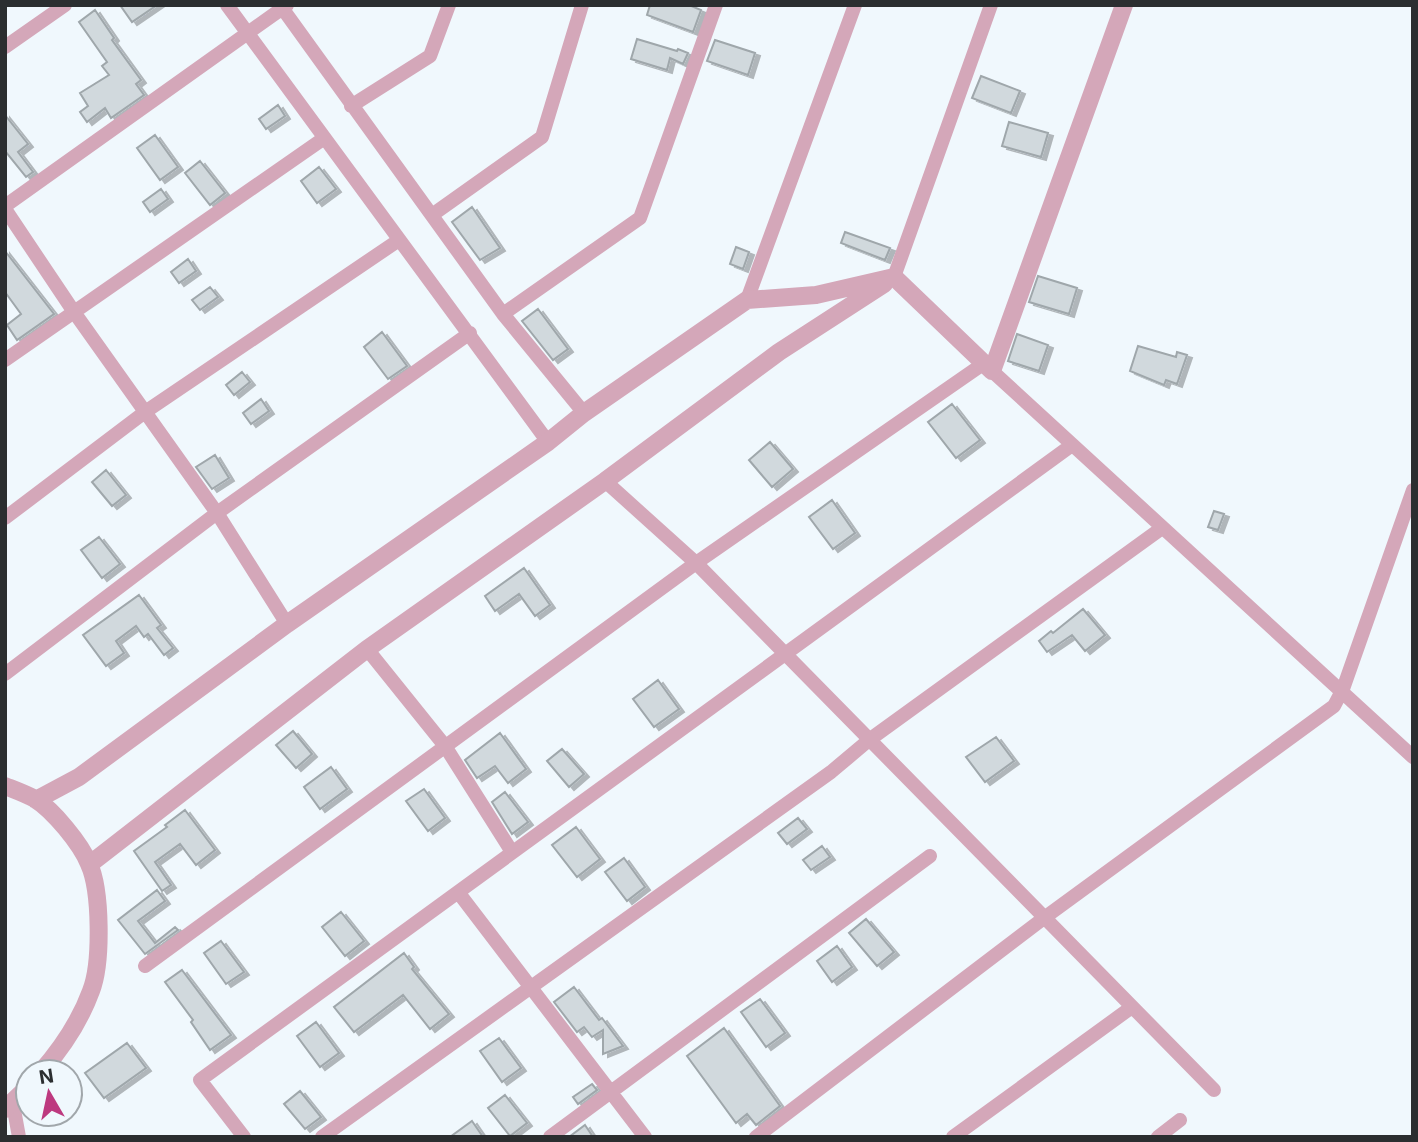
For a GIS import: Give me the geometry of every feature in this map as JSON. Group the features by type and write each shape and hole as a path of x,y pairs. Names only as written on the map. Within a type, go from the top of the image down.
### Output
{"street":[{"path":"5,47 65,5"},
{"path":"227,5 548,442"},
{"path":"351,106 430,56 449,5"},
{"path":"432,215 542,137 582,5"},
{"path":"503,314 640,218 716,5"},
{"path":"747,300 855,5"},
{"path":"90,864 367,649 605,481 779,352 894,277 991,5"},
{"path":"145,966 696,563 987,368 1124,5"},
{"path":"287,624 217,513 74,313 5,207 247,35 283,6 351,106 503,314 584,412"},
{"path":"5,360 323,139"},
{"path":"5,518 145,412 399,240"},
{"path":"36,800 79,778 287,624 548,442 584,412 747,300 816,295 894,277"},
{"path":"894,277 987,368 1413,757"},
{"path":"5,674 217,513 470,333"},
{"path":"244,1137 200,1080 1072,445"},
{"path":"605,481 696,563 1214,1090"},
{"path":"756,1137 1044,918 1334,706 1413,490"},
{"path":"322,1137 831,772 869,740 1162,528"},
{"path":"367,649 445,746 512,852"},
{"path":"5,786 36,800 67,830 90,864 97,901 98,947 93,988 78,1020 54,1058"},
{"path":"550,1137 930,856"},
{"path":"458,892 645,1137"},
{"path":"953,1137 1132,1007"},
{"path":"9,1107 19,1137"},
{"path":"1158,1137 1180,1121"}],"building":[{"path":"120,5 157,5 132,22"},
{"path":"650,5 689,5 701,10 693,32 647,15"},
{"path":"95,10 114,38 112,40 141,80 136,84 144,95 111,118 105,108 87,122 80,112 88,106 80,93 109,75 102,66 107,62 79,22"},
{"path":"637,39 688,53 683,64 670,58 667,70 631,59"},
{"path":"715,40 755,53 748,75 707,61"},
{"path":"981,76 1020,91 1011,113 972,98"},
{"path":"278,105 285,116 266,129 259,119"},
{"path":"5,115 28,144 18,152 33,172 26,177 5,151"},
{"path":"1009,122 1048,133 1041,157 1002,146"},
{"path":"155,135 178,167 160,180 137,148"},
{"path":"200,161 225,193 210,205 185,173"},
{"path":"319,167 336,189 317,203 301,181"},
{"path":"161,189 168,199 150,212 143,202"},
{"path":"472,207 500,248 480,260 452,222"},
{"path":"845,232 890,248 885,260 841,243"},
{"path":"736,247 749,252 743,269 730,264"},
{"path":"5,251 54,314 17,340 7,325 21,314 5,292"},
{"path":"188,259 196,271 179,283 171,272"},
{"path":"1038,276 1077,288 1069,314 1029,302"},
{"path":"210,287 218,297 200,310 192,300"},
{"path":"538,309 568,349 553,360 522,321"},
{"path":"382,332 407,366 388,379 364,347"},
{"path":"1017,334 1048,345 1039,371 1008,361"},
{"path":"1138,346 1176,357 1177,352 1187,355 1177,384 1166,380 1164,385 1130,371"},
{"path":"242,372 250,382 234,395 226,385"},
{"path":"261,399 269,411 251,424 243,413"},
{"path":"952,404 980,440 956,458 928,422"},
{"path":"770,442 793,469 772,487 749,460"},
{"path":"215,455 229,478 212,489 196,467"},
{"path":"106,470 126,495 112,506 92,482"},
{"path":"832,500 855,533 833,549 809,517"},
{"path":"1214,511 1224,514 1218,530 1208,527"},
{"path":"99,537 120,564 102,578 81,550"},
{"path":"524,568 550,605 535,616 519,594 495,611 485,596"},
{"path":"139,595 161,625 157,628 173,648 164,655 148,634 144,637 136,626 116,641 124,653 106,666 83,635"},
{"path":"1083,609 1105,635 1085,651 1072,635 1047,652 1039,641"},
{"path":"658,680 679,709 654,727 633,699"},
{"path":"293,731 312,754 296,768 276,745"},
{"path":"500,733 526,769 508,783 495,766 477,778 465,760"},
{"path":"996,737 1014,761 985,782 966,757"},
{"path":"562,749 584,774 569,787 547,761"},
{"path":"331,767 347,789 320,809 304,787"},
{"path":"424,789 445,818 428,831 406,801"},
{"path":"505,792 528,822 512,834 492,802"},
{"path":"185,810 215,850 196,865 180,844 155,862 171,885 162,891 134,851"},
{"path":"798,818 807,829 787,844 778,833"},
{"path":"576,827 600,859 577,877 552,845"},
{"path":"822,846 830,857 811,870 803,860"},
{"path":"624,858 645,887 627,901 605,872"},
{"path":"157,890 165,901 138,921 155,943 175,927 178,930 145,954 118,920"},
{"path":"341,912 364,941 345,956 322,927"},
{"path":"866,919 894,952 877,966 849,933"},
{"path":"221,941 244,972 226,984 204,953"},
{"path":"837,946 852,967 832,982 817,961"},
{"path":"404,953 414,967 412,969 449,1014 430,1029 403,995 354,1032 334,1007"},
{"path":"182,970 231,1035 210,1050 191,1022 193,1020 165,982"},
{"path":"574,987 623,1046 603,1054 603,1030 592,1037 584,1027 577,1032 554,1002"},
{"path":"760,999 785,1033 766,1047 741,1012"},
{"path":"316,1022 339,1053 320,1067 297,1036"},
{"path":"724,1028 780,1106 756,1125 747,1114 736,1123 687,1056"},
{"path":"499,1038 521,1068 502,1082 480,1051"},
{"path":"127,1043 146,1068 104,1098 85,1073"},
{"path":"592,1084 597,1090 578,1104 573,1097"},
{"path":"300,1091 321,1117 305,1129 284,1104"},
{"path":"505,1095 527,1123 510,1136 488,1108"},
{"path":"472,1121 483,1137 450,1137"},
{"path":"585,1125 593,1137 569,1137"}]}
